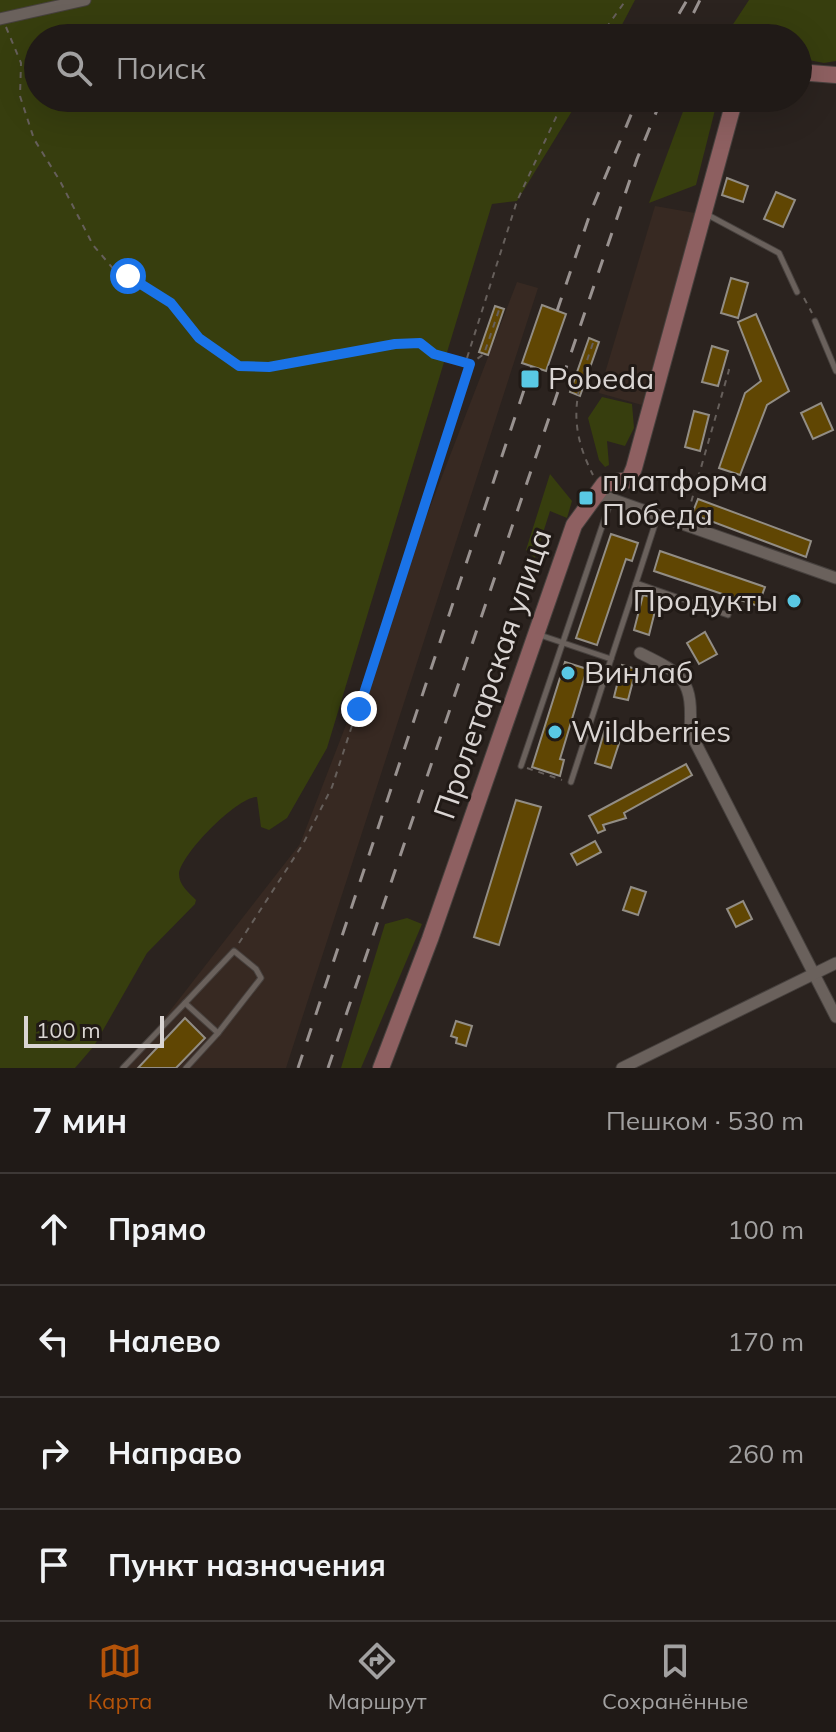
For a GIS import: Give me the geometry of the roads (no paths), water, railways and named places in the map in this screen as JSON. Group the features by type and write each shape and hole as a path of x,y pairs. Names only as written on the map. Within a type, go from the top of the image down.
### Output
{"main road":[{"path":"812,73 836,75"},
{"path":"704,221 731,112"},
{"name":"Пролетарская улица","path":"381,1068 574,525 604,496 604,484 629,480 634,468 704,221"}],"street":[{"path":"2,19 85,0"},
{"path":"604,496 836,578"},
{"path":"640,653 676,671 689,689 690,732 836,1017"},
{"path":"622,1068 836,963"}],"lane":[{"path":"704,221 760,240 779,253 797,292"},
{"path":"815,321 836,371"},
{"path":"521,766 563,642 604,496"},
{"path":"571,782 658,515"},
{"path":"636,583 728,615"},
{"path":"537,633 611,659"},
{"path":"123,1068 234,951 256,969 261,978 186,1068"},
{"path":"185,1003 218,1033"}],"railway":[{"path":"673,24 687,0"},
{"path":"688,24 700,0"},
{"path":"557,311 591,211 632,112"},
{"path":"328,1068 637,159 656,112"},
{"path":"298,1068 532,366"}],"place":[{"name":"Pobeda","path":"530,379"},
{"name":"платформа Победа","path":"586,498"},
{"name":"Продукты","path":"794,601"},
{"name":"Винлаб","path":"568,673"},
{"name":"Wildberries","path":"555,732"}]}
